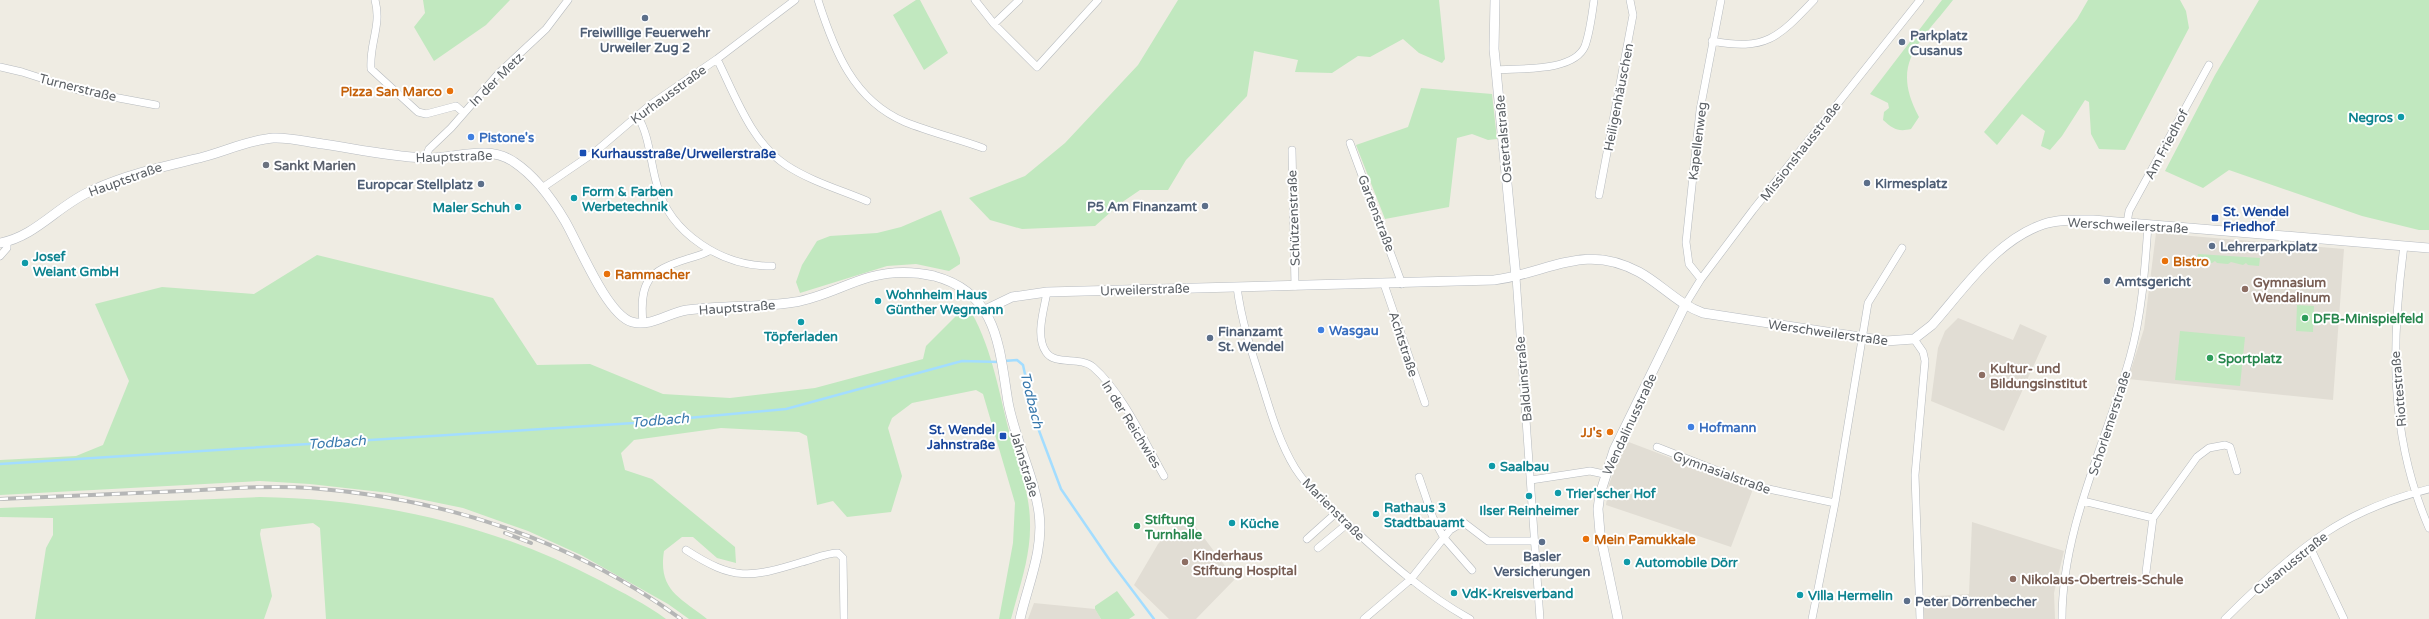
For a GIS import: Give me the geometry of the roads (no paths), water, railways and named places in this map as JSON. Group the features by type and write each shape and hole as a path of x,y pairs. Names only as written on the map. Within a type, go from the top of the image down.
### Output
{"main road":[{"name":"Ostertalstraße","path":"1495,0 1493,24 1496,70 1516,277"},
{"name":"Hauptstraße","path":"4,243 26,235 71,201 92,190 171,163 272,138 425,158 485,153 497,154 518,164 542,188 563,217 610,305 625,319 643,323 684,310 795,302 869,277 890,272 915,272 958,285 975,298 985,310"},
{"name":"Werschweilerstraße","path":"1516,277 1571,260 1583,258 1608,260 1624,264 1643,274 1685,305 1716,315 1862,339 1892,341 1914,339 1932,325 1993,256 2013,239 2046,223 2068,220 2127,223 2429,248"},
{"name":"Urweilerstraße","path":"985,310 1012,297 1047,292 1402,284 1516,277"},
{"name":"Wendalinusstraße","path":"1618,619 1602,540 1598,509 1604,474 1621,434 1685,305"},
{"name":"Jahnstraße","path":"985,310 1001,354 1011,413 1032,482 1040,515 1037,558 1020,619"}],"street":[{"path":"375,0 378,24 372,49 371,69 418,112 426,114 456,106 464,113"},
{"name":"In der Metz","path":"425,158 429,149 451,128 499,73 546,29 568,0"},
{"name":"Kurhausstraße","path":"542,188 595,152 637,115 717,59 795,0"},
{"path":"818,0 832,44 845,68 861,91 877,105 905,122 983,148"},
{"path":"975,0 994,24 1037,67 1098,0"},
{"path":"994,24 1019,0"},
{"path":"1496,70 1546,66 1572,61 1579,55 1585,46 1594,0"},
{"name":"Heiligenhäuschen","path":"1599,195 1633,15 1630,0"},
{"name":"Kapellenweg","path":"1701,279 1689,264 1686,242 1697,136 1712,41 1721,0"},
{"path":"1712,41 1736,45 1761,42 1773,37 1786,28 1814,0"},
{"name":"Missionshausstraße","path":"1685,305 1701,279 1788,165 1920,0"},
{"path":"717,59 746,118 762,140 785,164 867,202"},
{"name":"Am Friedhof","path":"2127,223 2129,211 2208,65"},
{"name":"Turnerstraße","path":"0,67 22,72 81,91 156,105"},
{"path":"637,115 644,128 657,186 665,206 688,234 710,250 748,264 772,266"},
{"name":"Gartenstraße","path":"1350,143 1402,284"},
{"name":"Schützenstraße","path":"1292,150 1296,286"},
{"name":"Schorlemerstraße","path":"2062,619 2064,577 2084,501 2130,356 2139,315 2148,225"},
{"path":"0,256 7,248 4,243"},
{"name":"Riottestraße","path":"2404,246 2396,304 2395,372 2406,458 2429,528"},
{"path":"1812,619 1835,503 1868,303 1902,248"},
{"path":"643,323 642,295 645,283 652,274 663,267 704,254 710,250"},
{"name":"Balduinstraße","path":"1516,277 1540,619"},
{"name":"Achtstraße","path":"1384,284 1425,403"},
{"name":"Marienstraße","path":"1237,287 1251,348 1284,448 1295,468 1309,486 1347,524 1411,579 1470,619"},
{"name":"In der Reichwies","path":"1047,292 1041,342 1046,353 1052,357 1078,361 1091,366 1102,374 1114,390 1164,476"},
{"path":"1914,339 1923,352 1925,361 1916,475 1920,619"},
{"path":"2146,572 2152,518 2197,457 2209,448 2225,445 2230,447 2238,471"},
{"name":"Gymnasialstraße","path":"1656,447 1759,487 1835,503"},
{"path":"1531,480 1590,471 1604,474"},
{"path":"1419,477 1433,518 1444,538 1472,570"},
{"name":"Cusanusstraße","path":"2225,619 2309,545 2326,533 2349,520 2416,492 2429,489"},
{"path":"2084,501 2152,518"},
{"path":"1307,539 1336,513"},
{"path":"1364,619 1411,579 1444,538 1463,522 1488,541 1535,541"},
{"path":"1318,548 1347,524"},
{"path":"2309,545 2344,619"},
{"path":"686,550 709,565 732,573 747,575 764,574 838,553 843,558 844,619"}],"waterway":[{"name":"Todbach","path":"1004,361 1017,360 1023,365 1035,420 1061,489 1111,562 1154,619"},
{"name":"Todbach","path":"0,464 634,423 786,409 962,361 999,362"}],"railway":[{"path":"0,499 278,487 310,488 360,493 458,513 551,545 596,567 639,591 681,619"},
{"path":"505,533 531,543"}],"place":[{"name":"Freiwillige Feuerwehr Urweiler Zug 2","path":"645,18"},
{"name":"Parkplatz Cusanus","path":"1902,42"},
{"name":"Pizza San Marco","path":"450,91"},
{"name":"Negros","path":"2401,117"},
{"name":"Pistone's","path":"471,137"},
{"name":"Kurhausstraße/Urweilerstraße","path":"583,153"},
{"name":"Sankt Marien","path":"266,165"},
{"name":"Kirmesplatz","path":"1867,183"},
{"name":"Europcar Stellplatz","path":"481,184"},
{"name":"Form & Farben Werbetechnik","path":"574,198"},
{"name":"P5 Am Finanzamt","path":"1205,206"},
{"name":"Maler Schuh","path":"518,207"},
{"name":"St. Wendel Friedhof","path":"2215,218"},
{"name":"Lehrerparkplatz","path":"2212,246"},
{"name":"Bistro","path":"2165,261"},
{"name":"Josef Weiant GmbH","path":"25,263"},
{"name":"Rammacher","path":"607,274"},
{"name":"Amtsgericht","path":"2107,281"},
{"name":"Gymnasium Wendalinum","path":"2245,289"},
{"name":"Wohnheim Haus Günther Wegmann","path":"878,301"},
{"name":"DFB-Minispielfeld","path":"2305,318"},
{"name":"Töpferladen","path":"801,322"},
{"name":"Wasgau","path":"1321,330"},
{"name":"Finanzamt St. Wendel","path":"1210,338"},
{"name":"Sportplatz","path":"2210,358"},
{"name":"Kultur- und Bildungsinstitut","path":"1982,375"},
{"name":"Hofmann","path":"1691,427"},
{"name":"JJ's","path":"1610,432"},
{"name":"St. Wendel Jahnstraße","path":"1003,436"},
{"name":"Saalbau","path":"1492,466"},
{"name":"Trier'scher Hof","path":"1558,493"},
{"name":"Ilser Reinheimer","path":"1529,496"},
{"name":"Rathaus 3 Stadtbauamt","path":"1376,514"},
{"name":"Küche","path":"1232,523"},
{"name":"Stiftung Turnhalle","path":"1137,526"},
{"name":"Mein Pamukkale","path":"1586,539"},
{"name":"Basler Versicherungen","path":"1542,542"},
{"name":"Kinderhaus Stiftung Hospital","path":"1185,562"},
{"name":"Automobile Dörr","path":"1627,562"},
{"name":"Nikolaus-Obertreis-Schule","path":"2013,579"},
{"name":"VdK-Kreisverband","path":"1454,593"},
{"name":"Villa Hermelin","path":"1800,595"},
{"name":"Peter Dörrenbecher","path":"1907,601"}]}
